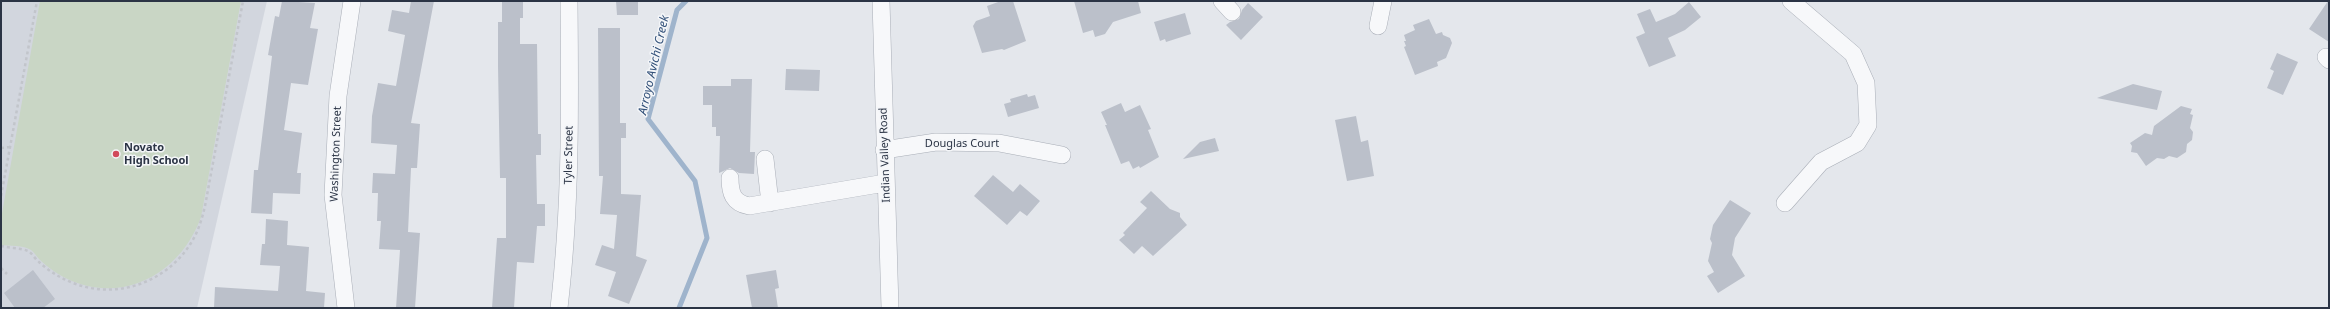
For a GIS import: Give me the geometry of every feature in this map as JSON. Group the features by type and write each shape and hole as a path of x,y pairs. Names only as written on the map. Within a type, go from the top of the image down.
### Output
{"street":[{"name":"Washington Street","path":"346,308 344,276 333,195 338,96 352,1"},
{"name":"Tyler Street","path":"559,308 565,254 570,158 569,1"},
{"name":"Indian Valley Road","path":"881,1 884,150 890,308"},
{"path":"1378,26 1384,1"},
{"path":"1785,203 1821,162 1857,143 1868,125 1866,83 1853,54 1791,1"},
{"name":"Douglas Court","path":"884,150 936,142 999,143 1062,155"},
{"path":"765,159 770,202"},
{"path":"730,178 730,190 733,199 740,204 749,206 885,183"}],"path":[{"path":"1,196 37,1"},
{"path":"1,246 29,251 48,270 73,283 106,289 120,290 150,280 179,259 194,238 205,206 243,1"},
{"path":"1,148 10,147"},
{"path":"1,268 7,274"}],"shaded area":[{"name":"Novato High School","path":"1,1 267,1 197,308 1,308"}],"green space":[{"name":"Novato High School","path":"40,1 241,1 201,217 192,236 181,253 167,267 150,278 132,285 113,288 93,287 72,281 50,269 28,248 21,246 1,245 1,219"}],"building":[{"path":"282,1 315,3 310,28 318,29 308,85 291,83 284,130 302,133 297,173 301,173 300,194 273,193 272,214 251,213 254,170 258,170 272,56 268,55 275,16 279,17"},
{"path":"411,1 434,1 411,123 420,124 417,168 411,168 408,232 420,233 415,308 396,308 400,250 379,249 381,221 377,221 378,193 372,193 373,173 395,174 397,145 371,143 372,116 378,83 396,86 405,35 388,31 392,10 409,13"},
{"path":"502,1 523,1 523,18 520,18 520,44 537,44 538,134 541,134 541,155 536,155 537,204 545,204 545,226 537,226 534,263 517,262 514,308 492,308 497,238 506,238 506,178 500,178 498,66 498,22 502,22"},
{"path":"616,1 638,1 638,15 617,15"},
{"path":"1001,1 1013,1 1026,41 1004,50 1002,49 982,53 973,26 976,21 990,16 987,6"},
{"path":"1074,1 1138,1 1141,13 1113,22 1105,34 1095,37 1093,30 1083,33"},
{"path":"2329,1 2329,42 2309,29"},
{"path":"1689,2 1701,17 1685,30 1668,38 1676,56 1649,67 1636,37 1645,33 1637,14 1650,9 1656,22 1675,14"},
{"path":"1248,3 1263,17 1241,40 1226,25 1239,19 1242,10"},
{"path":"1185,13 1191,34 1166,42 1165,39 1160,41 1154,22"},
{"path":"1429,19 1436,34 1442,32 1443,35 1450,38 1452,43 1446,58 1437,62 1438,66 1415,75 1404,47 1406,46 1404,41 1406,41 1404,35 1415,30 1413,25"},
{"path":"598,28 620,28 620,123 626,123 626,138 621,138 621,194 641,195 636,256 647,260 629,304 608,296 616,272 595,265 602,245 614,249 617,215 600,214 603,176 599,176"},
{"path":"2277,53 2298,62 2283,95 2267,88 2274,71 2270,69"},
{"path":"786,69 820,70 819,91 785,90"},
{"path":"731,79 752,79 750,152 755,152 754,174 739,173 730,168 719,173 720,136 716,136 716,127 712,127 712,105 703,105 703,86 731,86"},
{"path":"2133,84 2162,91 2157,110 2097,98"},
{"path":"1027,94 1028,97 1035,95 1039,108 1008,117 1004,104 1011,102 1010,99"},
{"path":"1121,103 1125,112 1140,105 1151,129 1148,130 1159,157 1140,168 1139,166 1133,169 1129,161 1121,164 1101,112"},
{"path":"2181,106 2192,109 2190,114 2193,115 2190,128 2193,132 2192,140 2187,144 2186,152 2177,158 2169,156 2164,159 2157,158 2146,166 2137,153 2131,152 2132,146 2130,143 2145,133 2152,135 2154,126"},
{"path":"1356,116 1361,142 1368,140 1374,176 1347,181 1335,120"},
{"path":"1215,138 1219,151 1183,159 1200,142"},
{"path":"993,175 1013,192 1020,184 1040,201 1027,216 1020,211 1007,225 974,196"},
{"path":"1151,191 1170,209 1180,213 1180,217 1187,225 1153,256 1142,246 1134,254 1119,240 1125,235 1123,233 1147,208 1140,202"},
{"path":"1730,200 1751,213 1735,238 1732,255 1745,276 1718,293 1707,276 1714,272 1708,261 1712,243 1710,239 1713,225"},
{"path":"266,219 288,221 287,245 309,247 306,291 325,293 324,308 214,308 215,287 278,291 280,266 260,265 262,244 265,244"},
{"path":"33,270 55,299 43,308 15,308 4,293"},
{"path":"776,270 779,288 775,289 778,308 752,308 746,275"}],"waterway":[{"name":"Arroyo Avichi Creek","path":"679,308 707,238 695,181 648,119 677,10 686,1"}],"place":[{"name":"Novato High School","path":"116,154"}]}
